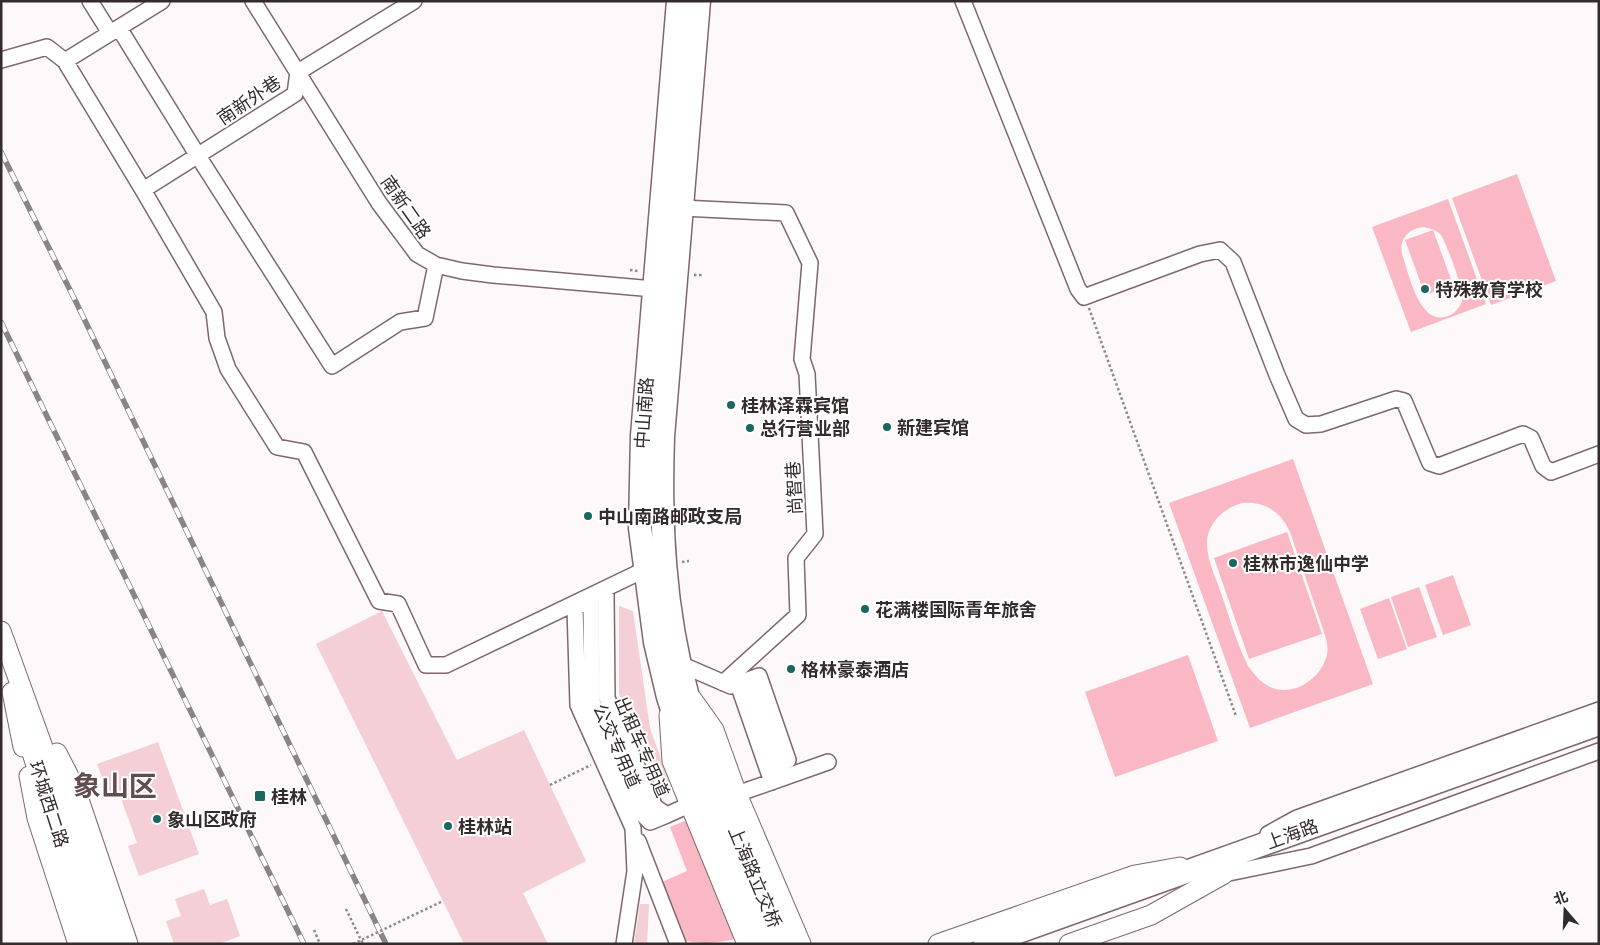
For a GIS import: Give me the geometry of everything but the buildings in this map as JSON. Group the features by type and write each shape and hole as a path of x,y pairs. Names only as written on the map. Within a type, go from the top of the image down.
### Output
{"highway":[{"name":"中山南路","path":"677,694 655,642 640,528 640,474 678,1"},
{"name":"中山南路","path":"699,1 663,437 664,563 680,664 677,694 686,754 725,806"},
{"name":"上海路","path":"1026,944 1221,867 1599,724"},
{"name":"上海路","path":"985,944 1221,867 1599,739"},
{"name":"上海路立交桥","path":"725,806 797,942"},
{"name":"上海路立交桥","path":"725,806 767,944"}],"main road":[{"name":"环城西二路","path":"1,631 17,691 39,752 54,822 96,944"},
{"name":"环城西二路","path":"1,664 17,691"},
{"path":"17,691 37,818 78,944"},
{"path":"17,691 75,788 128,944"},
{"path":"677,694 714,730 725,806"},
{"path":"677,694 668,814 746,942"},
{"path":"39,752 114,944"},
{"path":"1069,944 1090,940 1151,914 1221,867"},
{"path":"938,944 1134,874 1221,867"}],"street":[{"path":"90,1 115,31 198,156 332,366 400,322 425,318 436,265"},
{"path":"66,61 162,1"},
{"name":"南新二路","path":"253,1 379,203 417,254 436,265 493,275 654,289"},
{"name":"南新外巷","path":"144,190 295,94 298,72 414,1"},
{"path":"963,1 1078,289 1084,297 1200,254 1220,250 1234,262 1277,376 1296,419 1306,425 1321,424 1396,399 1404,401 1430,463 1439,466 1523,434 1530,438 1543,466 1550,472 1599,454"},
{"path":"1,60 47,47 66,61 144,190 214,312 217,338 228,370 277,447 304,452 379,601 398,604 426,665 446,665 645,572"},
{"name":"尚智巷","path":"682,208 786,213 810,263 802,359 807,374 815,534 796,558 798,615 737,682"},
{"path":"645,572 602,596 607,698 655,807 668,814"},
{"name":"公交专用道","path":"602,596 575,608 578,705 633,828 635,872 624,944"},
{"path":"680,664 737,682 772,766 772,782"},
{"path":"1221,867 1297,818 1599,710"},
{"path":"1221,867 1311,856 1599,752"},
{"path":"725,806 772,782 828,762"},
{"path":"668,814 633,828 678,944"}],"path":[{"path":"1084,297 1236,716"},
{"path":"353,944 443,901"},
{"path":"346,909 363,944"},
{"path":"314,930 320,944"}],"shaded area":[{"path":"1517,174 1556,281 1491,305 1452,198"},
{"path":"1448,199 1486,304 1411,332 1372,227","holes":["1424,227 1441,235 1463,297 1455,312 1440,318 1431,315 1423,308 1417,298 1401,249 1406,235"]},
{"path":"1433,230 1453,285 1425,295 1405,240"},
{"path":"1293,459 1373,684 1250,728 1169,503","holes":["1250,503 1271,509 1282,519 1290,532 1325,635 1327,652 1323,666 1311,679 1296,688 1279,690 1270,687 1260,680 1248,666 1237,640 1209,557 1207,544 1213,523 1235,505"]},
{"path":"1287,532 1322,634 1249,659 1214,558"},
{"path":"1453,575 1471,625 1443,635 1425,585"},
{"path":"1419,587 1437,637 1408,647 1391,597"},
{"path":"1389,598 1407,649 1378,659 1360,609"},
{"path":"1188,655 1218,741 1115,777 1085,692"},
{"path":"690,819 739,938 711,943 683,940 660,883 687,871 670,827"}],"railway":[{"path":"1,152 76,302 386,944"},
{"path":"1,322 304,944"}],"place":[{"name":"特殊教育学校","path":"1425,289"},
{"name":"桂林泽霖宾馆","path":"731,405"},
{"name":"新建宾馆","path":"887,427"},
{"name":"总行营业部","path":"750,428"},
{"name":"中山南路邮政支局","path":"588,516"},
{"name":"桂林市逸仙中学","path":"1233,563"},
{"name":"花满楼国际青年旅舍","path":"865,609"},
{"name":"格林豪泰酒店","path":"791,669"},
{"name":"桂林","path":"260,796"},
{"name":"象山区政府","path":"157,819"},
{"name":"桂林站","path":"448,826"}],"district":[{"name":"象山区","path":"115,786"}]}
